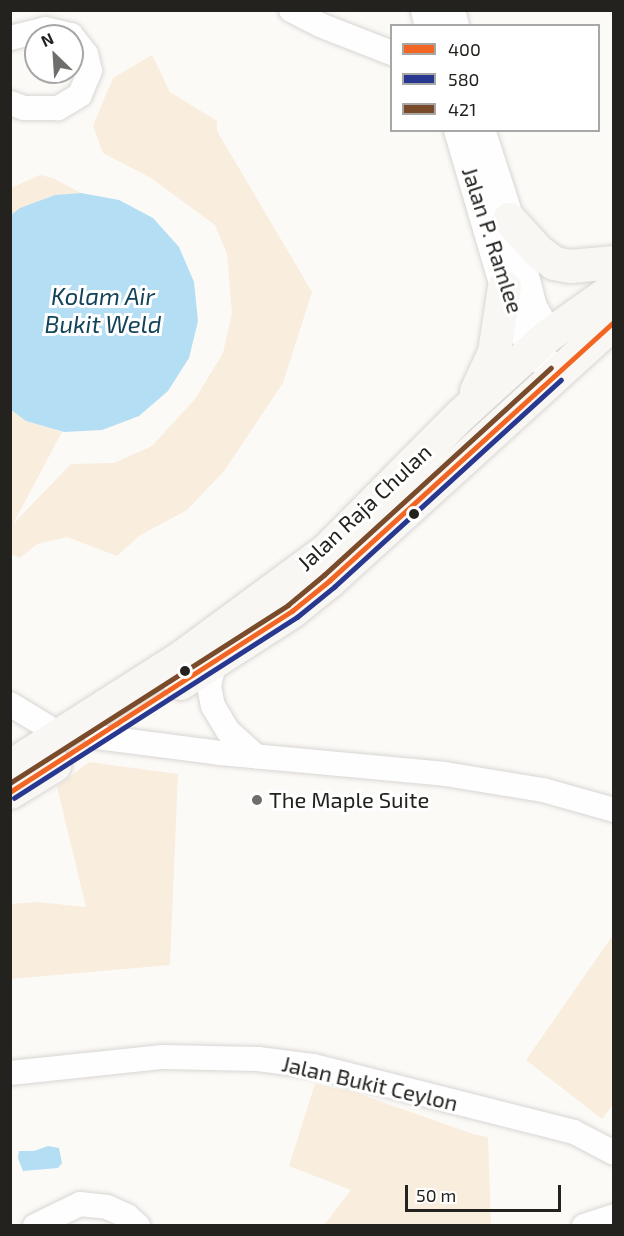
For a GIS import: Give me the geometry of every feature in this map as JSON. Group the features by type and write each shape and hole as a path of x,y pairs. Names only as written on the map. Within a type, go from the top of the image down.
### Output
{"main road":[{"path":"509,219 538,251 555,263 570,266 614,262"},
{"path":"460,415 480,386 494,352 504,286"},
{"name":"Jalan Raja Chulan","path":"10,766 181,657 326,549 460,415 541,342 614,288"},
{"name":"Jalan Raja Chulan","path":"10,792 292,611 614,322"}],"street":[{"path":"291,10 320,26 390,52"},
{"path":"10,38 45,29 71,35 86,54 90,71 80,95 58,108 24,108 10,103"},
{"name":"Jalan P. Ramlee","path":"460,132 513,313 563,367"},
{"name":"Jalan P. Ramlee","path":"481,132 509,219 541,342"},
{"path":"215,660 209,692 218,717 233,738 256,756"},
{"path":"10,704 61,735"},
{"path":"97,737 256,756 456,775 543,790 614,810"},
{"name":"Jalan Bukit Ceylon","path":"10,1073 163,1058 243,1059 313,1066 574,1132 614,1153"},
{"path":"35,1226 80,1204 107,1207 127,1216 138,1226"},
{"path":"584,1226 614,1216"}],"shaded area":[{"path":"152,55 170,92 217,121 217,131 312,292 283,383 224,471 187,510 139,536 117,556 67,537 37,544 20,558 11,554 10,410 26,421 62,432 13,524 71,464 114,463 152,446 195,399 223,353 232,313 227,254 215,225 151,178 103,153 93,126 113,78"},
{"path":"40,175 53,178 81,193 55,195 20,208 11,215 11,188"},
{"path":"89,762 178,774 170,965 11,979 11,904 37,902 86,907 57,787"},
{"path":"613,935 613,1105 602,1119 526,1060"},
{"path":"315,1084 354,1092 473,1134 488,1137 491,1225 324,1225 351,1190 289,1166"}],"water":[{"name":"Kolam Air Bukit Weld","path":"81,193 119,200 153,218 179,247 194,282 198,321 189,358 168,391 139,416 102,430 64,432 26,421 11,410 11,215 20,208 55,195"},
{"path":"48,1146 59,1148 62,1163 58,1168 23,1171 18,1158 19,1151 34,1151"}],"transit line":[{"name":"400","path":"10,792 292,611 329,581 614,322"},
{"name":"421","path":"10,783 288,605 324,575 551,368"},
{"name":"580","path":"14,798 297,617 334,587 561,380"}],"place":[{"name":"The Maple Suite","path":"257,800"}]}
